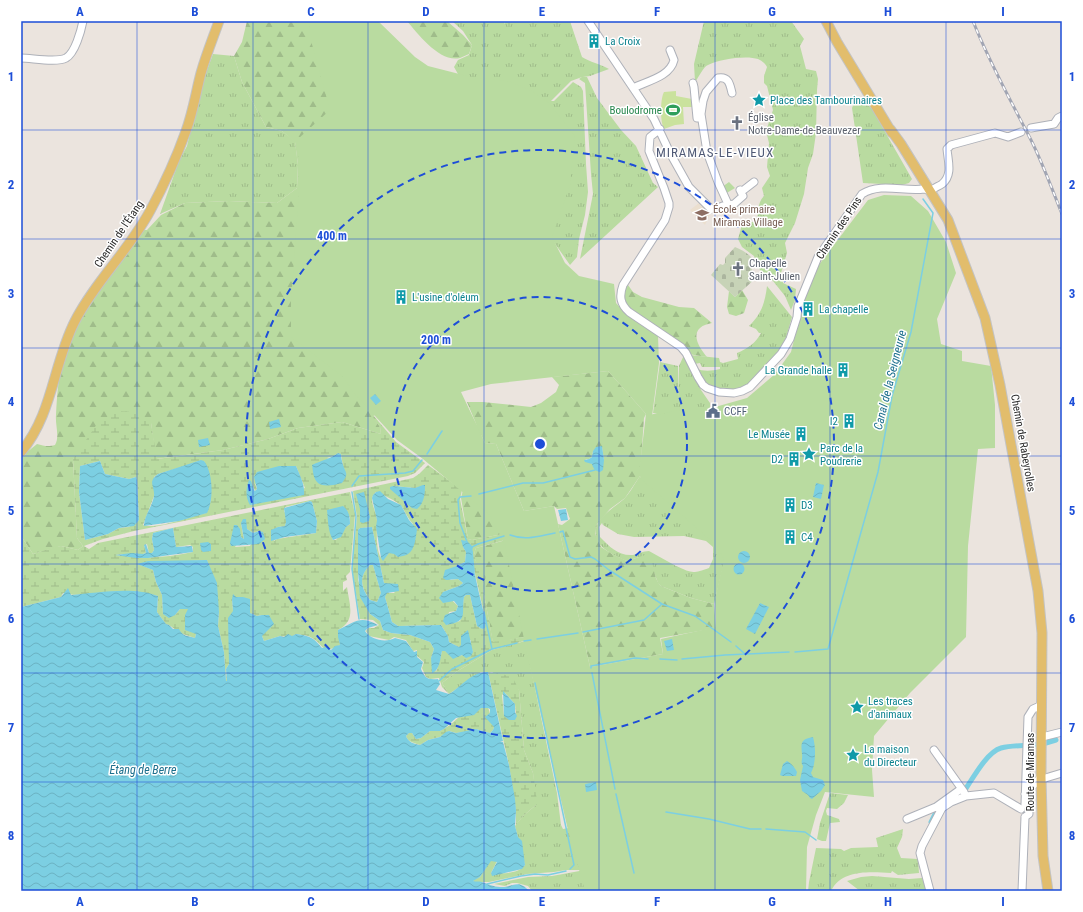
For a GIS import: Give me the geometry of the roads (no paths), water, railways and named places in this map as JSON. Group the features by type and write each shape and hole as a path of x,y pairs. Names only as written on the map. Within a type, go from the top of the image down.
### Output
{"main road":[{"name":"Chemin de l’Étang","path":"21,452 42,420 64,348 75,321 90,296 141,226 163,187 186,130 201,72 219,21"},
{"name":"Chemin de Rabeyrolles","path":"826,21 910,165 948,220 980,302 994,353 1038,591 1043,653"},
{"name":"Chemin de Rabeyrolles","path":"890,129 901,144 957,242"},
{"name":"Route de Miramas","path":"1043,653 1041,778 1043,856 1048,891"}],"street":[{"path":"21,58 56,60 65,58 71,53 83,21"},
{"path":"588,21 660,129 670,153 689,186 711,209 734,204 741,193 754,182"},
{"path":"633,88 657,78 669,71 673,64 673,56 670,50"},
{"path":"720,207 728,204 718,182 709,156 703,130 701,109 709,86 718,78 726,78 730,84 732,94"},
{"path":"693,83 698,123 703,130"},
{"path":"1031,128 1054,124 1058,118 1062,116"},
{"name":"Chemin des Pins","path":"660,129 650,137 649,151 669,203 667,214 657,233 623,285 620,300 623,307 681,347 686,353 703,385 712,391 734,393 750,387 781,354 790,339 802,296 818,257 862,194 877,188 927,191"},
{"path":"927,191 943,183 949,174 947,149 950,144 995,133 1008,137 1021,132"},
{"path":"1023,807 1025,794 1028,717 1033,709 1042,705"},
{"path":"1042,736 1062,732"},
{"path":"934,750 966,796"},
{"path":"1025,794 1041,778 1062,773"},
{"path":"907,819 936,807 961,789"},
{"path":"930,891 920,853 922,846 942,808 951,802 966,796 994,793 1023,807 1027,805 1029,808 1029,814 1025,817 1022,891"}],"water":[{"path":"375,394 381,401 376,405 370,398"},
{"path":"279,419 281,427 270,429 269,422"},
{"path":"208,438 210,445 199,447 198,440"},
{"path":"602,446 604,460 603,470 600,472 594,469 592,464 585,462 584,460 592,457 593,451 596,447"},
{"path":"338,453 341,454 346,477 342,483 332,485 319,484 313,474 312,465"},
{"path":"201,460 204,461 207,466 212,486 211,501 207,513 179,521 144,526 145,519 154,496 152,484 153,479 158,474"},
{"path":"100,461 105,474 129,479 136,477 139,520 134,526 119,528 108,534 85,540 79,492 80,466"},
{"path":"279,466 296,466 303,484 304,495 250,505 246,492 249,480 251,481 255,491 257,489 254,477 257,472"},
{"path":"816,483 824,485 821,499 813,497"},
{"path":"425,485 424,498 417,509 412,508 390,489 390,487 393,486 415,488"},
{"path":"380,491 388,499 401,505 409,520 417,529 415,543 408,554 398,557 389,553 383,561 381,558 376,527 377,520 372,498 376,492"},
{"path":"364,492 370,517 369,521 363,523 360,522 360,509 356,494"},
{"path":"310,501 312,502 317,521 316,533 285,537 271,541 271,530 285,526 286,522 284,508"},
{"path":"343,506 349,514 350,524 346,527 341,537 333,540 329,530 327,510"},
{"path":"566,509 568,520 561,521 558,510"},
{"path":"243,519 246,519 247,529 253,533 259,531 263,532 265,539 259,544 231,546 230,543 234,525 237,525 240,529 241,537 244,539 241,523"},
{"path":"372,527 384,583 398,584 399,591 387,593 385,597 392,622 398,626 441,625 448,636 449,642 459,647 461,645 461,636 468,630 473,652 471,656 466,658 462,655 453,659 445,651 442,651 438,667 435,672 432,673 431,658 434,649 430,642 410,635 391,633 383,630 380,621 370,614 360,597 358,572 358,530 360,528","holes":["370,565 373,565 381,593 377,602 370,600 362,582 366,569"]},
{"path":"173,528 176,547 192,546 193,552 148,558 115,555 146,553 144,545 146,544 149,553 152,553 154,550 152,539 153,533"},
{"path":"461,540 467,541 473,547 473,561 486,622 485,628 482,629 477,626 470,595 466,595 464,597 461,619 446,625 443,621 445,615 456,611 458,606 454,601 443,603 439,598 443,592 463,583 458,579 446,580 443,578 445,570 465,562 466,552"},
{"path":"208,542 211,544 211,551 203,552 201,550 200,543"},
{"path":"746,551 749,552 749,562 742,563 739,562 738,555 739,552"},
{"name":"Étang de Berre","path":"207,560 217,583 219,612 218,626 224,652 226,681 226,669 229,664 228,618 233,611 233,594 236,597 250,599 250,613 257,616 269,615 274,624 262,636 264,641 280,636 284,637 288,634 292,636 296,634 305,635 316,641 322,648 327,647 331,650 335,646 340,645 338,630 353,622 367,620 378,625 368,628 365,631 371,637 379,640 391,640 395,638 406,641 414,652 417,651 417,657 423,662 421,669 427,678 438,679 440,684 436,690 449,694 477,674 488,672 503,741 500,742 503,742 509,765 515,799 515,826 518,837 522,841 525,865 522,869 492,876 491,873 497,862 491,861 480,877 473,881 498,887 518,884 522,885 529,891 21,891 21,607 61,597 68,588 71,595 115,591 138,591 158,596 157,612 166,624 173,629 179,629 182,633 195,638 196,634 185,630 185,615 188,609 180,609 175,615 169,618 163,614 162,595 156,582 153,570 137,564 148,561","holes":["481,708 490,709 490,713 485,717 494,727 490,733 476,729 456,733 449,731 440,737 428,740 420,745 408,740 406,736 409,733 412,733 416,739 421,738 430,731 440,731 444,729 456,718 474,715"]},
{"path":"739,563 743,565 745,569 743,573 739,575 735,573 733,569 735,565"},
{"path":"760,603 769,607 755,634 746,629"},
{"path":"672,639 674,650 667,651 664,641"},
{"path":"503,691 515,704 515,712 517,716 515,720 509,720 504,716"},
{"path":"813,737 815,755 811,773 813,777 823,780 825,785 812,799 802,791 800,780 803,766 801,747 802,742"},
{"path":"787,761 796,770 796,776 780,775 783,764"},
{"path":"596,782 597,790 586,792 585,784"}],"waterway":[{"name":"Canal de la Seigneurie","path":"795,652 828,649 878,472 892,396 911,332 933,213 923,199"},
{"path":"427,454 442,431"},
{"path":"352,486 359,476 405,473 413,471 422,460"},
{"path":"479,494 523,483 543,483 595,470"},
{"path":"352,492 356,517 352,569 359,619"},
{"path":"467,542 460,523 458,500 460,497 471,496"},
{"path":"560,532 563,531 570,557 575,559 591,557 595,559 609,570 662,604 695,616 731,642"},
{"path":"510,535 527,538 555,533"},
{"path":"472,547 504,536"},
{"path":"472,551 474,571"},
{"path":"583,632 644,620 662,604"},
{"path":"439,681 452,669 492,649 484,612"},
{"path":"537,639 578,633"},
{"path":"524,641 531,640"},
{"path":"492,649 517,643"},
{"path":"736,646 745,654"},
{"path":"682,659 789,652"},
{"path":"591,668 591,666 635,658 648,659"},
{"path":"660,659 677,660"},
{"path":"592,673 615,789"},
{"path":"535,683 574,865 570,869"},
{"path":"1046,743 1056,740"},
{"path":"961,792 965,790 981,766 996,750 1009,746 1035,745"},
{"path":"616,794 634,873"},
{"path":"931,822 939,806"},
{"path":"666,812 709,819 750,829 761,829"},
{"path":"766,829 805,832 816,840"},
{"path":"487,884 521,876 535,874 548,875 566,871"}],"railway":[{"path":"973,21 993,66 1035,149 1062,214"}],"place":[{"name":"La Croix","path":"594,41"},
{"name":"Place des Tambourinaires","path":"759,100"},
{"name":"Boulodrome","path":"673,110"},
{"name":"Église Notre-Dame-de-Beauvezer","path":"737,123"},
{"name":"École primaire Miramas Village","path":"702,215"},
{"name":"Chapelle Saint-Julien","path":"738,269"},
{"name":"L'usine d'oléum","path":"401,297"},
{"name":"La chapelle","path":"808,309"},
{"name":"La Grande halle","path":"843,370"},
{"name":"CCFF","path":"713,411"},
{"name":"I2","path":"849,421"},
{"name":"Le Musée","path":"801,434"},
{"name":"Parc de la Poudrerie","path":"809,454"},
{"name":"D2","path":"794,459"},
{"name":"D3","path":"790,505"},
{"name":"C4","path":"790,537"},
{"name":"Les traces d'animaux","path":"857,707"},
{"name":"La maison du Directeur","path":"853,755"}],"district":[{"name":"MIRAMAS-LE-VIEUX","path":"715,152"}]}
